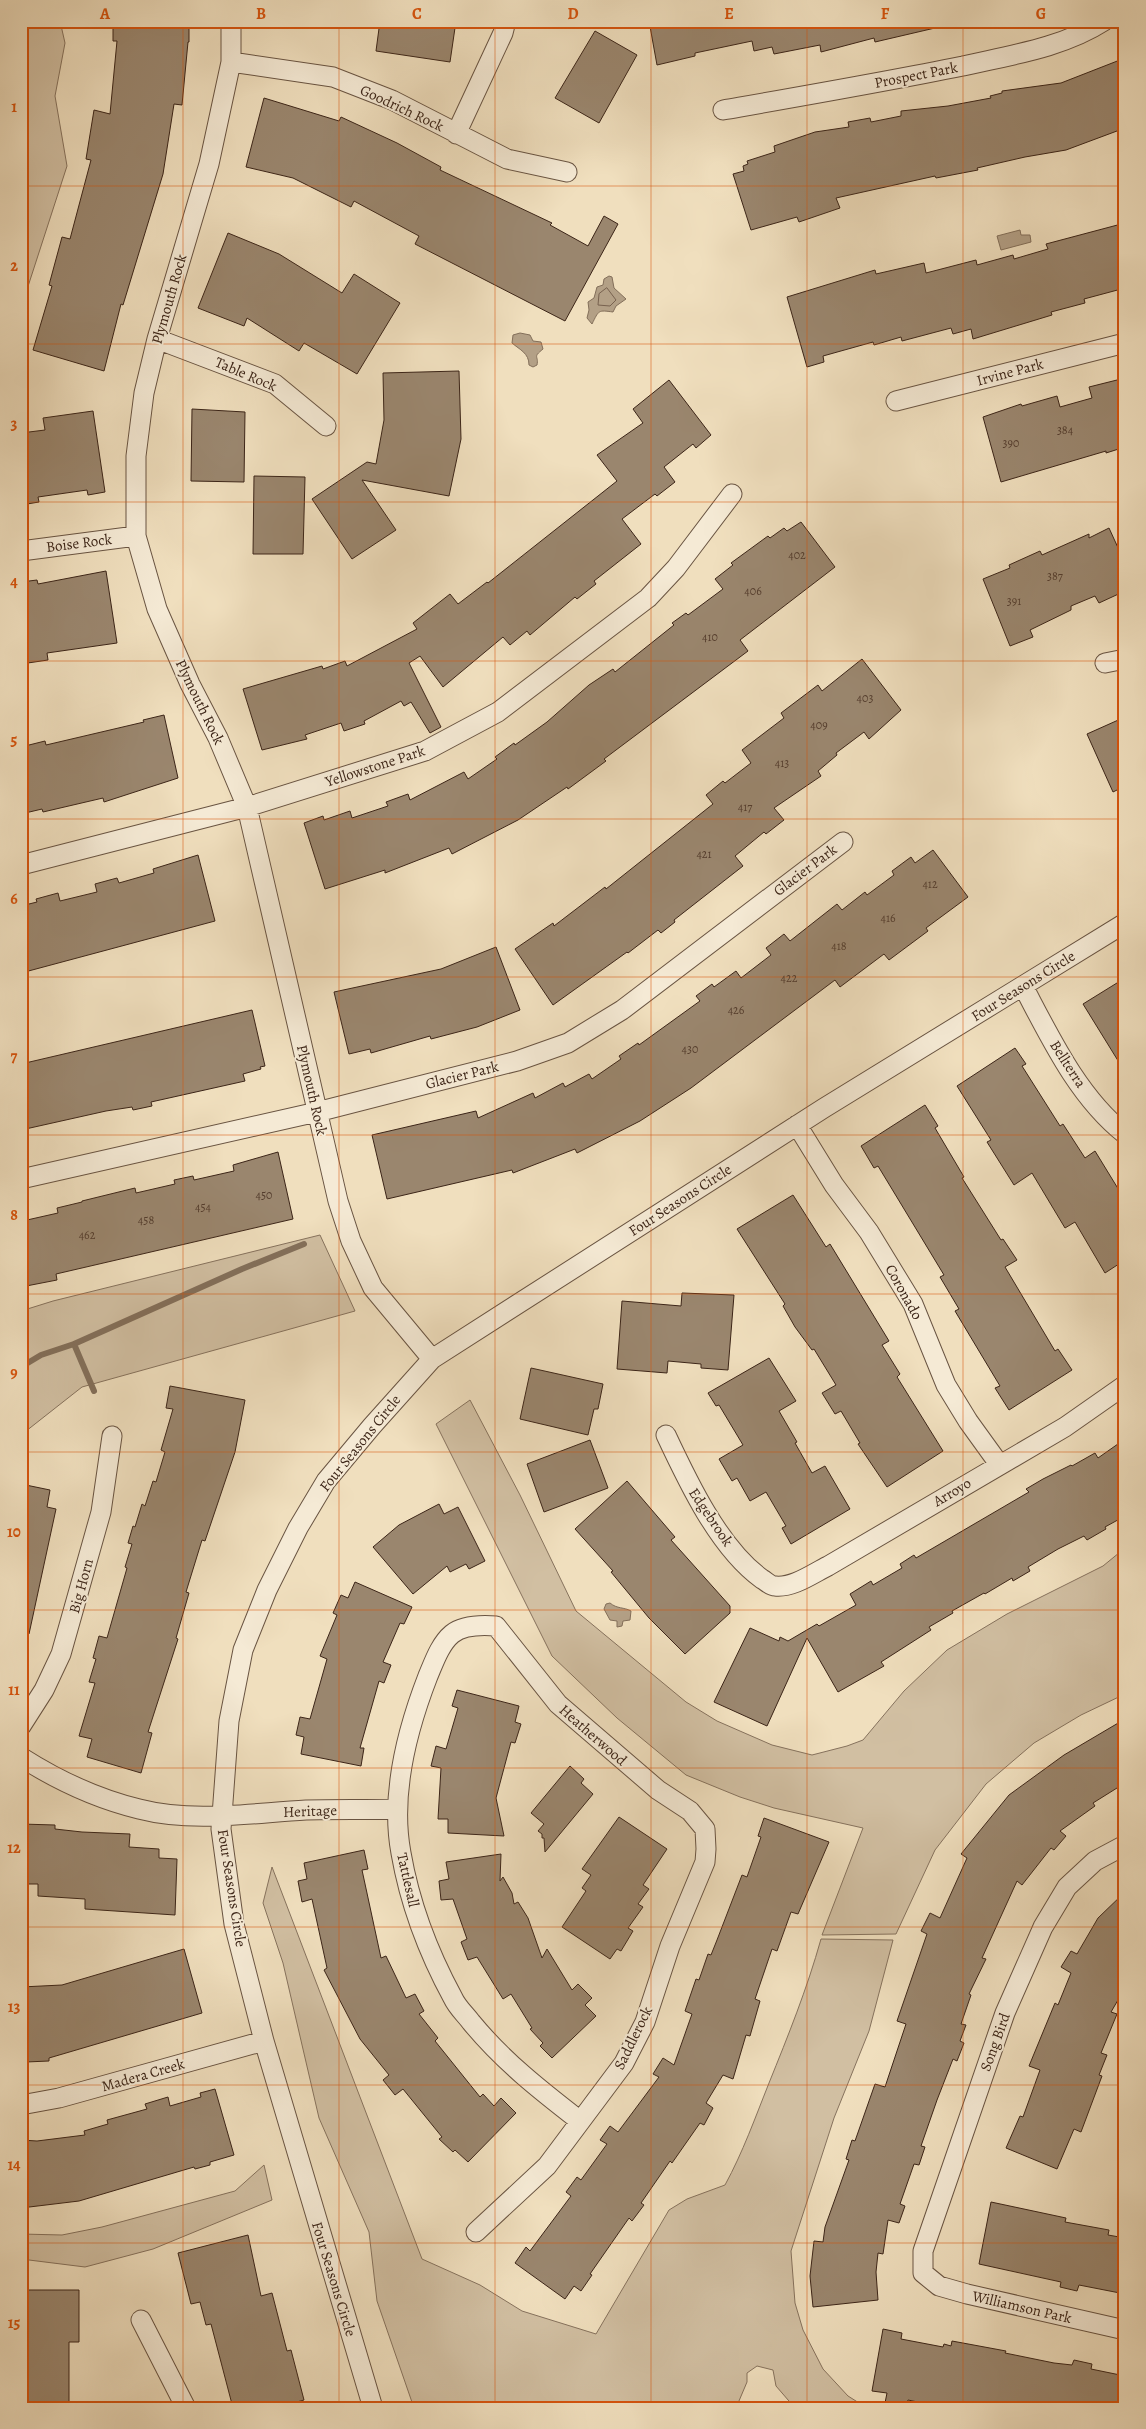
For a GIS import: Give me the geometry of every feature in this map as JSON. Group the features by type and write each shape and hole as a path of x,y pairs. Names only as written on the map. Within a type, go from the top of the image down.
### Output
{"street":[{"name":"Plymouth Rock","path":"231,21 231,62 209,164 157,339 144,394 136,456 136,536 157,609 190,684 218,738 247,808 338,1201 355,1249 373,1288 432,1359"},
{"path":"456,134 503,33 506,21"},
{"name":"Prospect Park","path":"723,110 924,74 1020,53 1064,41 1104,21"},
{"name":"Goodrich Rock","path":"231,62 332,77 392,100 507,159 567,172"},
{"name":"Table Rock","path":"157,339 275,384 326,426"},
{"name":"Irvine Park","path":"896,401 1125,343"},
{"name":"Yellowstone Park","path":"21,865 247,808 425,751 498,712 648,598 676,568 732,494"},
{"name":"Boise Rock","path":"21,551 136,536"},
{"path":"1105,663 1125,660"},
{"name":"Glacier Park","path":"21,1179 318,1112 517,1061 568,1043 622,1010 843,842"},
{"name":"Four Seasons Circle","path":"373,2408 264,2041 234,1924 221,1829 229,1721 243,1650 267,1590 298,1528 326,1481 432,1359 798,1125 1125,923"},
{"name":"Bellterra","path":"1024,986 1053,1044 1086,1092 1113,1125 1125,1134"},
{"name":"Coronado","path":"798,1125 834,1185 869,1232 909,1296 946,1385 968,1421 999,1464"},
{"name":"Arroyo","path":"773,1586 789,1585 828,1566 1065,1427 1125,1385"},
{"name":"Edgebrook","path":"666,1435 691,1488 727,1543 751,1571 773,1586"},
{"name":"Big Horn","path":"21,1726 44,1690 61,1654 69,1630 101,1512 112,1436"},
{"name":"Tattlesall","path":"496,1626 479,1624 453,1633 438,1653 419,1701 406,1743 397,1810 400,1851 411,1902 428,1949 454,2000 486,2040 523,2077 580,2121"},
{"name":"Heatherwood","path":"496,1626 558,1704 658,1790 690,1811 705,1829"},
{"name":"Heritage","path":"21,1757 44,1772 103,1798 140,1810 222,1816 308,1810 397,1810"},
{"name":"Saddlerock","path":"476,2232 547,2166 624,2063 645,2022 670,1946 705,1862 705,1829"},
{"name":"Song Bird","path":"923,2273 922,2251 1004,2013 1043,1928 1067,1887 1095,1861 1125,1845"},
{"name":"Madera Creek","path":"21,2105 59,2098 264,2041"},
{"name":"Williamson Park","path":"923,2273 939,2286 967,2294 1125,2330"},
{"path":"141,2320 186,2408"}],"shaded area":[{"path":"21,21 60,21 65,43 55,96 67,166 21,308"},
{"path":"320,1235 355,1311 82,1387 21,1435 21,1311 53,1301"},
{"path":"470,1400 520,1495 576,1611 686,1702 717,1721 772,1745 812,1755 863,1740 904,1691 947,1650 1007,1614 1103,1566 1125,1548 1125,1694 1081,1715 1034,1743 986,1784 935,1850 896,1934 822,1935 863,1828 774,1808 740,1797 686,1775 617,1718 552,1656 436,1424"},
{"path":"272,1867 422,2259 480,2285 522,2311 596,2334 669,2210 687,2199 725,2185 738,2160 790,2030 810,1976 821,1939 893,1940 869,2031 834,2118 791,2251 795,2303 803,2330 823,2369 848,2396 867,2408 795,2408 776,2386 773,2370 757,2366 747,2373 747,2382 736,2408 414,2408 377,2301 369,2232 319,2118 283,1963 263,1903"},
{"path":"264,2165 272,2200 153,2249 85,2267 21,2259 21,2234 62,2235 102,2227 235,2191"}],"water":[{"path":"1020,230 1021,235 1030,235 1031,242 1001,250 997,236"},
{"path":"609,276 612,277 614,288 626,299 616,306 613,312 600,312 592,324 587,318 588,302 594,298 597,287 603,285 604,279"},
{"path":"520,333 530,335 533,341 541,342 543,349 537,355 537,365 533,367 529,365 526,355 512,343 513,335"},
{"path":"610,1603 631,1611 630,1620 623,1621 622,1626 617,1627 617,1621 610,1620 604,1609 606,1604"}],"building":[{"path":"113,21 189,21 189,42 182,105 174,104 163,174 123,305 121,304 104,371 33,350 52,286 49,285 62,237 70,239 91,160 86,159 94,110 110,114 117,41 113,41"},
{"path":"380,21 456,21 450,62 376,51"},
{"path":"649,21 934,21 935,28 875,42 874,38 821,52 820,45 774,54 772,47 754,51 752,41 695,53 695,56 657,65"},
{"path":"595,31 637,55 599,123 555,98"},
{"path":"1125,58 1125,128 1066,150 1025,157 977,168 978,170 936,178 935,176 836,198 840,208 799,222 797,217 751,230 733,174 744,171 743,166 748,164 747,161 775,152 774,146 815,132 849,127 848,122 870,118 871,122 901,116 901,111 948,106 991,98 990,96 1002,93 1002,91 1061,83"},
{"path":"264,98 339,121 341,117 397,143 441,167 440,170 552,223 550,225 588,246 604,216 618,224 565,321 415,244 419,236 354,201 351,207 293,178 246,167"},
{"path":"1125,223 1125,288 1084,299 1085,303 1051,312 1052,315 973,339 971,329 953,334 951,328 902,341 901,337 874,345 873,342 823,356 824,362 807,367 787,297 875,270 876,274 924,263 926,273 976,260 977,265 1013,255 1014,259 1048,249 1046,244"},
{"path":"228,233 279,254 342,293 354,274 400,303 357,374 304,343 299,351 247,318 244,326 198,308"},
{"path":"459,371 461,439 449,496 362,480 396,530 352,559 312,499 367,462 376,464 384,420 383,373"},
{"path":"1125,378 1125,447 1001,482 983,417 1021,404 1022,406 1057,396 1060,407 1092,398 1089,387"},
{"path":"669,380 711,435 696,448 693,444 664,467 675,482 657,496 655,494 622,519 641,544 594,581 596,584 577,599 575,597 530,635 527,631 510,645 503,637 443,687 420,656 409,663 441,727 430,733 411,702 404,706 401,701 364,721 365,724 344,731 341,723 305,735 307,739 262,750 243,689 322,666 323,669 345,661 347,666 417,629 413,623 450,594 458,604 488,583 617,481 597,455 643,423 633,409"},
{"path":"192,409 245,412 244,482 191,481"},
{"path":"93,411 105,492 88,495 87,490 38,497 39,502 21,505 21,433 45,430 43,418"},
{"path":"254,476 305,477 303,554 253,554"},
{"path":"801,522 835,567 740,640 748,651 604,759 606,761 568,789 567,787 518,820 452,854 449,848 385,873 385,870 325,889 304,823 323,816 324,820 350,811 352,818 388,806 386,802 408,794 410,800 464,772 468,779 497,759 495,757 514,743 515,745 547,722 589,685 613,669 615,672 674,625 672,623 686,613 688,615 723,589 715,579 733,565 731,563 768,536 770,538 784,528 787,531"},
{"path":"1109,528 1125,563 1125,591 1099,603 1095,596 1071,606 1071,610 1030,630 1033,637 1010,646 983,579 1010,568 1009,565 1040,551 1042,555 1089,534 1089,538"},
{"path":"106,571 117,643 47,653 48,660 21,664 21,582 37,580 38,584"},
{"path":"862,659 901,710 869,739 864,732 836,753 837,755 818,771 821,776 774,808 784,820 766,834 764,832 735,856 743,866 674,920 675,922 661,933 658,930 553,1005 515,949 553,923 554,926 605,887 606,889 713,804 706,795 723,781 725,783 751,763 742,750 784,718 781,713 818,685 822,691"},
{"path":"164,715 178,778 104,802 103,798 43,812 42,809 21,814 21,747 45,741 46,745 144,722 143,720"},
{"path":"1125,717 1125,786 1113,792 1087,734"},
{"path":"933,850 968,897 926,928 928,931 889,960 884,954 840,987 835,980 691,1088 640,1121 577,1153 575,1149 513,1173 512,1170 387,1199 372,1135 476,1111 478,1118 533,1093 535,1098 563,1083 565,1087 589,1074 592,1079 621,1059 619,1056 638,1043 639,1045 700,1001 696,996 712,984 714,987 736,971 741,978 771,955 766,948 784,934 790,941 837,904 842,910 865,892 867,895 894,875 892,871 911,857 915,863"},
{"path":"198,855 215,921 21,973 21,906 37,902 36,899 58,893 60,901 97,892 95,884 117,878 119,883 154,873 153,869"},
{"path":"496,947 520,1010 477,1027 431,1039 430,1036 371,1053 370,1049 349,1054 334,992 441,969"},
{"path":"1125,978 1125,1072 1083,1004"},
{"path":"252,1010 265,1066 243,1074 245,1081 151,1102 152,1106 133,1110 132,1107 106,1111 21,1130 21,1064"},
{"path":"1015,1048 1026,1064 1022,1066 1060,1126 1063,1124 1085,1158 1095,1151 1125,1200 1125,1260 1105,1273 1075,1222 1065,1228 1032,1173 1014,1185 987,1142 991,1140 957,1086"},
{"path":"925,1105 938,1126 935,1128 964,1177 962,1178 1001,1240 1003,1239 1017,1260 1005,1267 1055,1351 1058,1349 1072,1370 1009,1410 995,1388 1000,1386 955,1311 959,1309 940,1277 944,1275 878,1166 874,1168 861,1146"},
{"path":"278,1152 293,1219 56,1274 57,1280 21,1287 21,1227 28,1226 27,1220 58,1213 57,1208 135,1188 136,1193 175,1184 174,1180 193,1176 194,1180 234,1171 233,1165"},
{"path":"793,1195 826,1247 830,1244 889,1341 882,1345 900,1374 897,1377 943,1451 887,1487 858,1444 860,1443 841,1411 835,1414 822,1393 836,1385 814,1349 812,1350 795,1327 783,1306 785,1304 737,1229"},
{"path":"682,1293 734,1295 728,1370 701,1368 701,1364 668,1361 667,1373 617,1369 622,1301 681,1306"},
{"path":"769,1358 796,1401 779,1411 797,1442 795,1443 812,1473 825,1466 850,1509 791,1544 782,1528 786,1526 766,1492 750,1501 737,1478 732,1481 719,1459 743,1445 719,1405 716,1406 708,1393"},
{"path":"531,1368 603,1384 598,1409 594,1409 588,1435 520,1419"},
{"path":"170,1386 245,1400 235,1452 205,1541 202,1540 186,1592 189,1593 176,1638 178,1639 148,1732 152,1733 141,1773 87,1757 92,1739 79,1736 95,1683 89,1682 96,1659 93,1658 99,1636 107,1638 127,1568 125,1567 132,1544 128,1543 133,1526 135,1527 142,1504 145,1506 153,1481 156,1482 165,1452 161,1450 173,1409 166,1408"},
{"path":"1125,1439 1125,1516 1105,1527 1106,1529 1087,1540 1084,1536 1058,1549 1028,1567 1030,1571 1013,1581 1012,1578 952,1611 953,1613 929,1627 931,1630 881,1662 884,1666 838,1692 807,1638 767,1726 714,1702 750,1628 779,1641 780,1637 788,1641 817,1624 819,1626 856,1605 850,1594 871,1581 873,1585 902,1568 900,1564 914,1555 916,1558 1029,1492 1026,1489 1043,1479 1095,1453 1098,1458"},
{"path":"590,1440 608,1488 544,1512 527,1464"},
{"path":"627,1481 675,1537 671,1540 730,1606 730,1613 685,1654 649,1618 611,1572 613,1571 575,1529"},
{"path":"21,1484 50,1490 47,1507 56,1509 29,1634 21,1633"},
{"path":"439,1504 444,1514 458,1507 485,1561 469,1569 466,1564 450,1572 447,1566 413,1594 373,1547 399,1525"},
{"path":"355,1582 412,1607 404,1624 400,1623 383,1662 391,1665 384,1683 379,1681 360,1748 364,1748 361,1766 301,1754 304,1737 296,1735 300,1717 310,1719 327,1659 320,1656 337,1615 333,1613 341,1595 348,1598"},
{"path":"457,1690 519,1706 515,1722 521,1724 515,1743 511,1742 496,1798 504,1836 448,1833 448,1819 438,1819 441,1768 431,1766 436,1746 446,1749 458,1708 452,1706"},
{"path":"1125,1719 1125,1783 1093,1803 1095,1806 1060,1831 1066,1836 1054,1850 1051,1848 1022,1885 1017,1881 982,1958 986,1959 969,1994 971,1995 961,2024 966,2025 960,2041 964,2043 957,2061 953,2059 937,2100 921,2146 925,2147 919,2165 914,2164 900,2204 905,2206 899,2223 888,2220 883,2254 878,2253 876,2272 878,2300 813,2307 810,2276 814,2241 823,2242 825,2227 849,2160 846,2159 852,2140 855,2141 875,2084 885,2087 906,2024 897,2021 927,1934 921,1931 930,1913 940,1918 967,1858 961,1854 1009,1795 1064,1755"},
{"path":"570,1766 584,1779 581,1783 593,1794 545,1852 544,1838 542,1838 542,1834 538,1831 544,1824 531,1813"},
{"path":"619,1817 667,1849 643,1885 649,1889 638,1904 643,1907 628,1928 633,1931 621,1951 617,1949 610,1959 562,1927 586,1891 582,1888 591,1875 582,1869"},
{"path":"764,1818 829,1842 798,1914 791,1912 777,1951 772,1949 755,1999 760,2001 750,2036 746,2035 733,2079 723,2075 706,2103 713,2108 704,2125 700,2123 672,2163 670,2161 641,2203 644,2205 632,2221 629,2218 590,2274 592,2275 581,2291 574,2286 565,2299 515,2263 526,2247 530,2251 571,2196 566,2192 577,2177 581,2180 607,2144 600,2140 610,2126 618,2132 659,2077 653,2074 663,2058 674,2065 692,2014 685,2011 696,1979 699,1980 708,1954 711,1955 742,1875 747,1877 761,1837 758,1836"},
{"path":"21,1824 55,1825 55,1829 82,1832 130,1834 129,1847 159,1849 159,1858 177,1859 175,1915 85,1909 85,1899 38,1896 38,1884 21,1884"},
{"path":"364,1850 368,1869 362,1870 381,1958 386,1956 406,1998 415,1994 424,2011 419,2014 438,2038 435,2041 480,2097 483,2094 494,2106 501,2098 516,2113 468,2162 439,2139 442,2137 403,2089 395,2095 383,2080 389,2075 360,2039 324,1970 327,1968 312,1899 302,1902 298,1881 307,1879 304,1863"},
{"path":"501,1854 500,1881 503,1877 512,1893 514,1904 518,1902 528,1918 542,1958 547,1949 572,1990 578,1984 592,1998 585,2005 596,2016 552,2058 540,2046 543,2043 530,2029 532,2028 511,1994 503,1999 477,1957 468,1960 461,1942 467,1939 453,1899 441,1900 439,1881 449,1879 446,1862"},
{"path":"1125,1892 1125,1988 1111,2012 1117,2014 1101,2053 1107,2055 1099,2075 1102,2076 1081,2132 1074,2129 1057,2169 1006,2148 1020,2116 1023,2117 1040,2070 1029,2066 1055,2003 1058,2005 1071,1973 1061,1967 1071,1951 1077,1954 1098,1918"},
{"path":"184,1949 202,2013 49,2058 49,2061 26,2062 26,2053 21,2053 21,1987 62,1985"},
{"path":"215,2089 234,2155 210,2162 210,2165 195,2169 194,2167 79,2201 21,2208 21,2140 37,2141 85,2135 84,2131 108,2124 107,2120 147,2109 145,2104 168,2097 170,2106 201,2097 200,2093"},
{"path":"991,2202 1066,2218 1065,2222 1109,2230 1108,2235 1125,2238 1125,2294 1079,2285 1077,2291 1060,2287 1061,2282 979,2264"},
{"path":"248,2235 261,2296 272,2293 287,2351 291,2350 304,2400 275,2408 233,2408 211,2324 206,2325 200,2302 191,2304 178,2253"},
{"path":"21,2290 79,2290 79,2342 69,2342 69,2408 21,2408"},
{"path":"883,2329 902,2333 901,2339 943,2347 944,2344 951,2346 952,2341 1006,2351 1005,2353 1054,2363 1072,2365 1074,2360 1092,2364 1091,2369 1125,2376 1125,2408 947,2408 908,2400 906,2407 885,2403 887,2393 872,2391"}],"waterway":[{"path":"74,1344 242,1269 304,1244"},
{"path":"21,1367 41,1355 74,1344 94,1391"}]}
